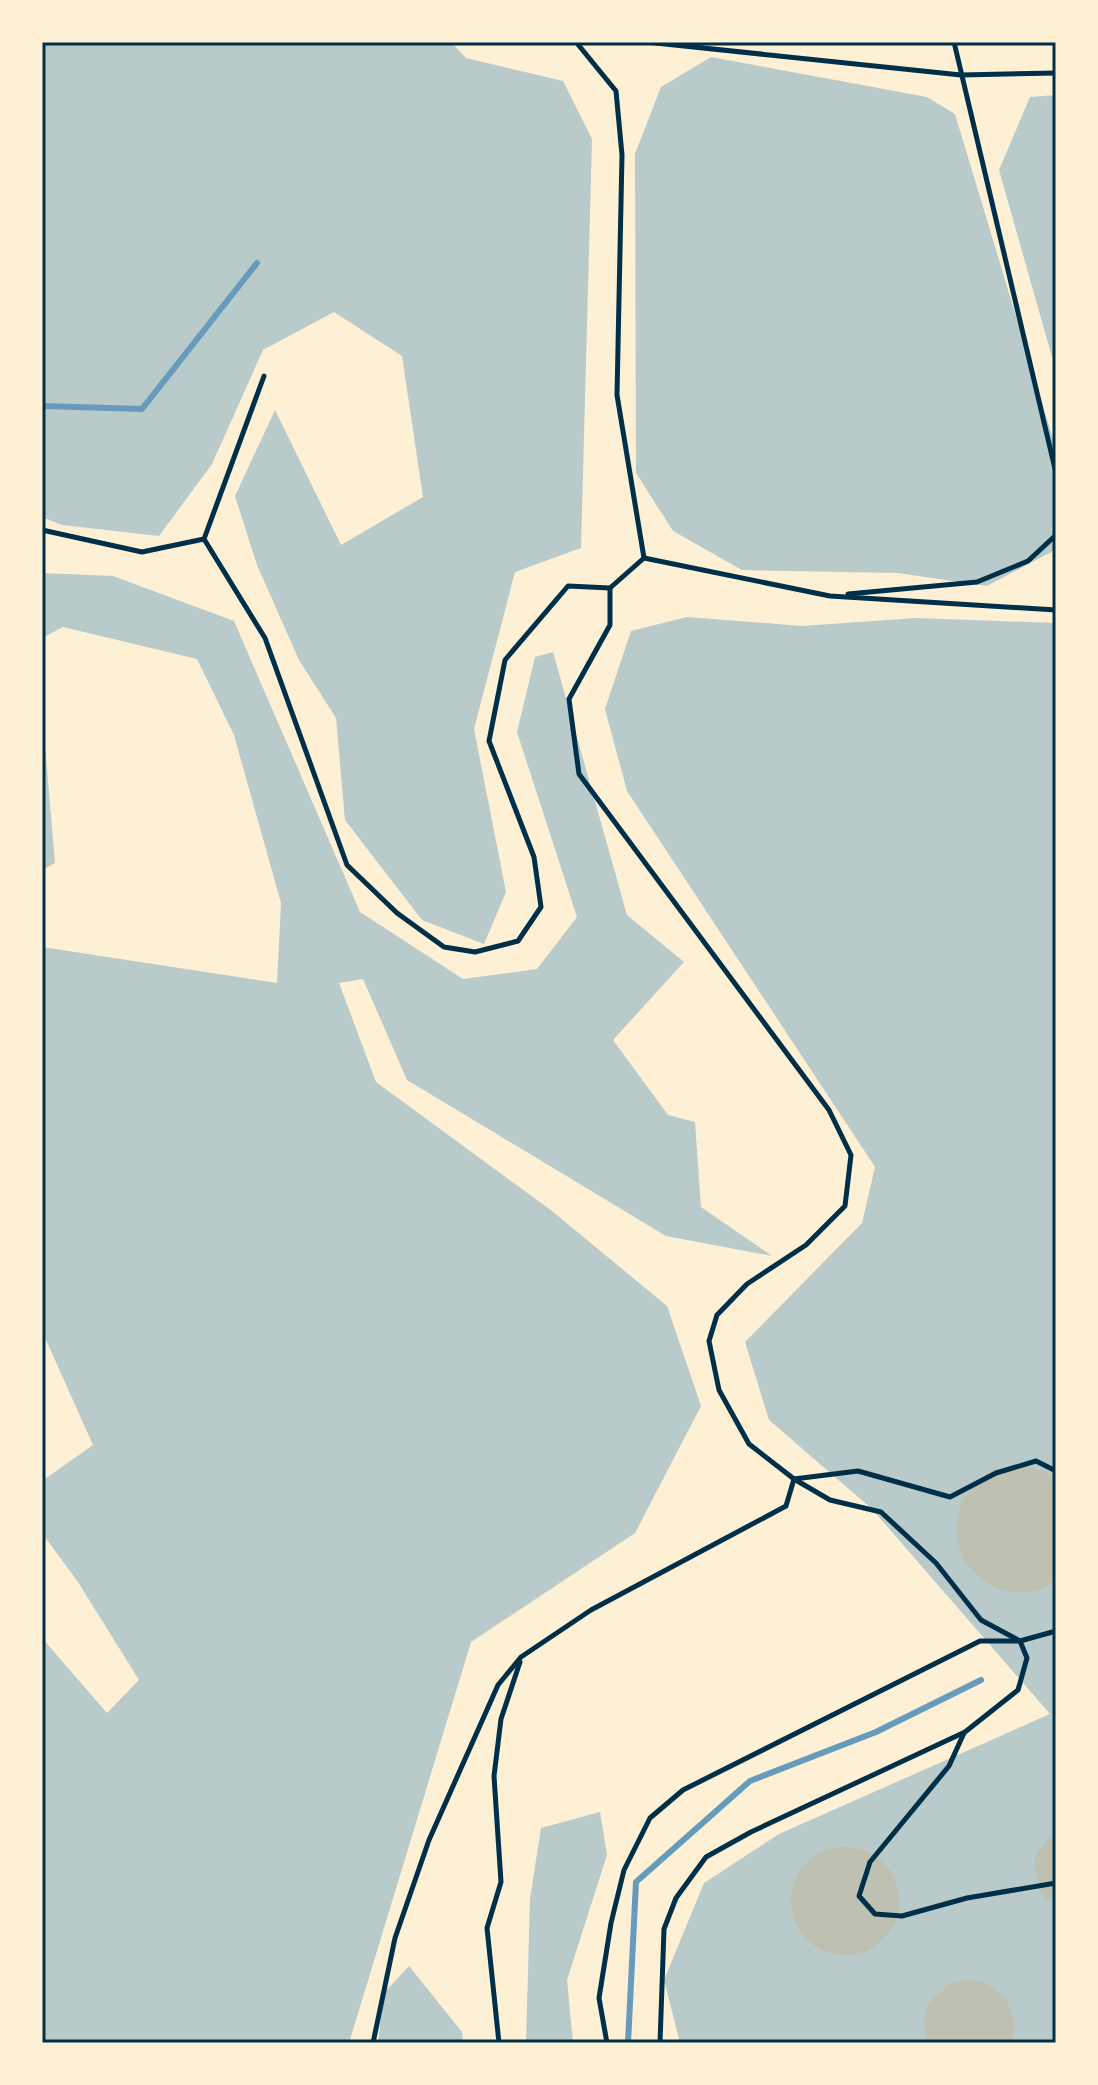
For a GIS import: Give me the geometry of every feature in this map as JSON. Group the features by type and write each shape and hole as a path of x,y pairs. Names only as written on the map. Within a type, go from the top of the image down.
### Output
{"lane":[{"path":"576,42 616,91 622,155 617,395 644,558"},
{"path":"646,42 961,75 1056,73"},
{"path":"954,42 1056,473"},
{"path":"204,539 264,376"},
{"path":"42,530 142,552 204,539"},
{"path":"830,596 977,582 1028,561 1056,535"},
{"path":"204,539 265,638 347,865 397,913 444,947 475,952 518,941 541,907 534,857 489,741 505,660 568,586 610,588 644,558"},
{"path":"644,558 830,596 1056,610"},
{"path":"610,588 610,625 569,699 579,774 829,1110 851,1155 850,1186 845,1206 806,1245 747,1284 717,1315 709,1341 719,1390 749,1444 794,1479 830,1500 881,1512 936,1563 981,1620 1020,1641 1027,1658 1018,1690 965,1732 751,1832 706,1857 676,1898 664,1929 660,2043"},
{"path":"794,1479 858,1471 950,1497 996,1473 1036,1461 1056,1471"},
{"path":"373,2043 395,1938 429,1840 498,1685 521,1657 591,1610 786,1506 794,1479"},
{"path":"607,2043 599,1998 611,1923 624,1870 650,1818 683,1790 980,1641 1020,1641 1056,1631"},
{"path":"499,2043 487,1928 501,1882 494,1776 501,1719 521,1657"},
{"path":"965,1732 949,1766 870,1862 859,1896 875,1914 902,1916 967,1898 1056,1883"}],"shaded area":[{"path":"42,42 451,42 466,58 563,81 592,139 581,548 515,572 474,729 506,892 484,944 422,920 345,820 336,718 299,660 257,565 235,496 275,410 341,545 423,497 402,356 334,312 263,350 212,464 159,536 62,525 42,517"},
{"path":"711,57 927,97 955,114 1056,449 1055,550 987,586 898,573 742,570 673,531 636,473 635,154 661,87"},
{"path":"1056,95 1056,371 999,170 1030,97"},
{"path":"42,573 113,576 234,621 360,912 463,979 537,969 577,917 517,732 535,657 553,652 627,915 684,962 613,1040 668,1115 695,1122 701,1207 772,1256 666,1236 407,1080 363,979 339,983 376,1082 552,1211 667,1306 701,1406 635,1533 471,1642 349,2043 42,2043 42,1638 107,1713 139,1680 78,1582 42,1533 42,1481 93,1445 42,1331 42,947 277,983 281,903 234,735 197,659 63,627 42,638"},
{"path":"687,617 802,626 916,618 1056,623 1056,2043 680,2043 664,1980 704,1883 779,1834 1050,1714 872,1509 769,1420 745,1342 862,1223 875,1167 627,791 605,709 631,631"},
{"path":"42,710 55,863 42,870"},
{"path":"600,1812 607,1855 567,1980 573,2043 526,2043 530,1899 541,1828"},
{"path":"409,1966 462,2032 463,2043 378,2043 384,1993"}],"building":[{"path":"1009,1466 1029,1466 1056,1477 1056,1581 1039,1590 1017,1593 996,1588 977,1576 964,1560 957,1541 957,1521 962,1501 974,1485 990,1472"},
{"path":"1056,1829 1056,1907 1042,1894 1034,1866 1037,1852"},
{"path":"845,1847 866,1851 883,1863 895,1880 899,1901 895,1922 883,1939 866,1951 845,1955 824,1951 807,1939 795,1922 791,1901 795,1880 807,1863 824,1851"},
{"path":"981,1981 1006,1998 1015,2026 1012,2043 927,2043 924,2019 928,2004 951,1983"}],"waterway":[{"path":"42,406 142,409 257,263"},
{"path":"628,2043 636,1882 750,1781 876,1732 981,1680"}]}
